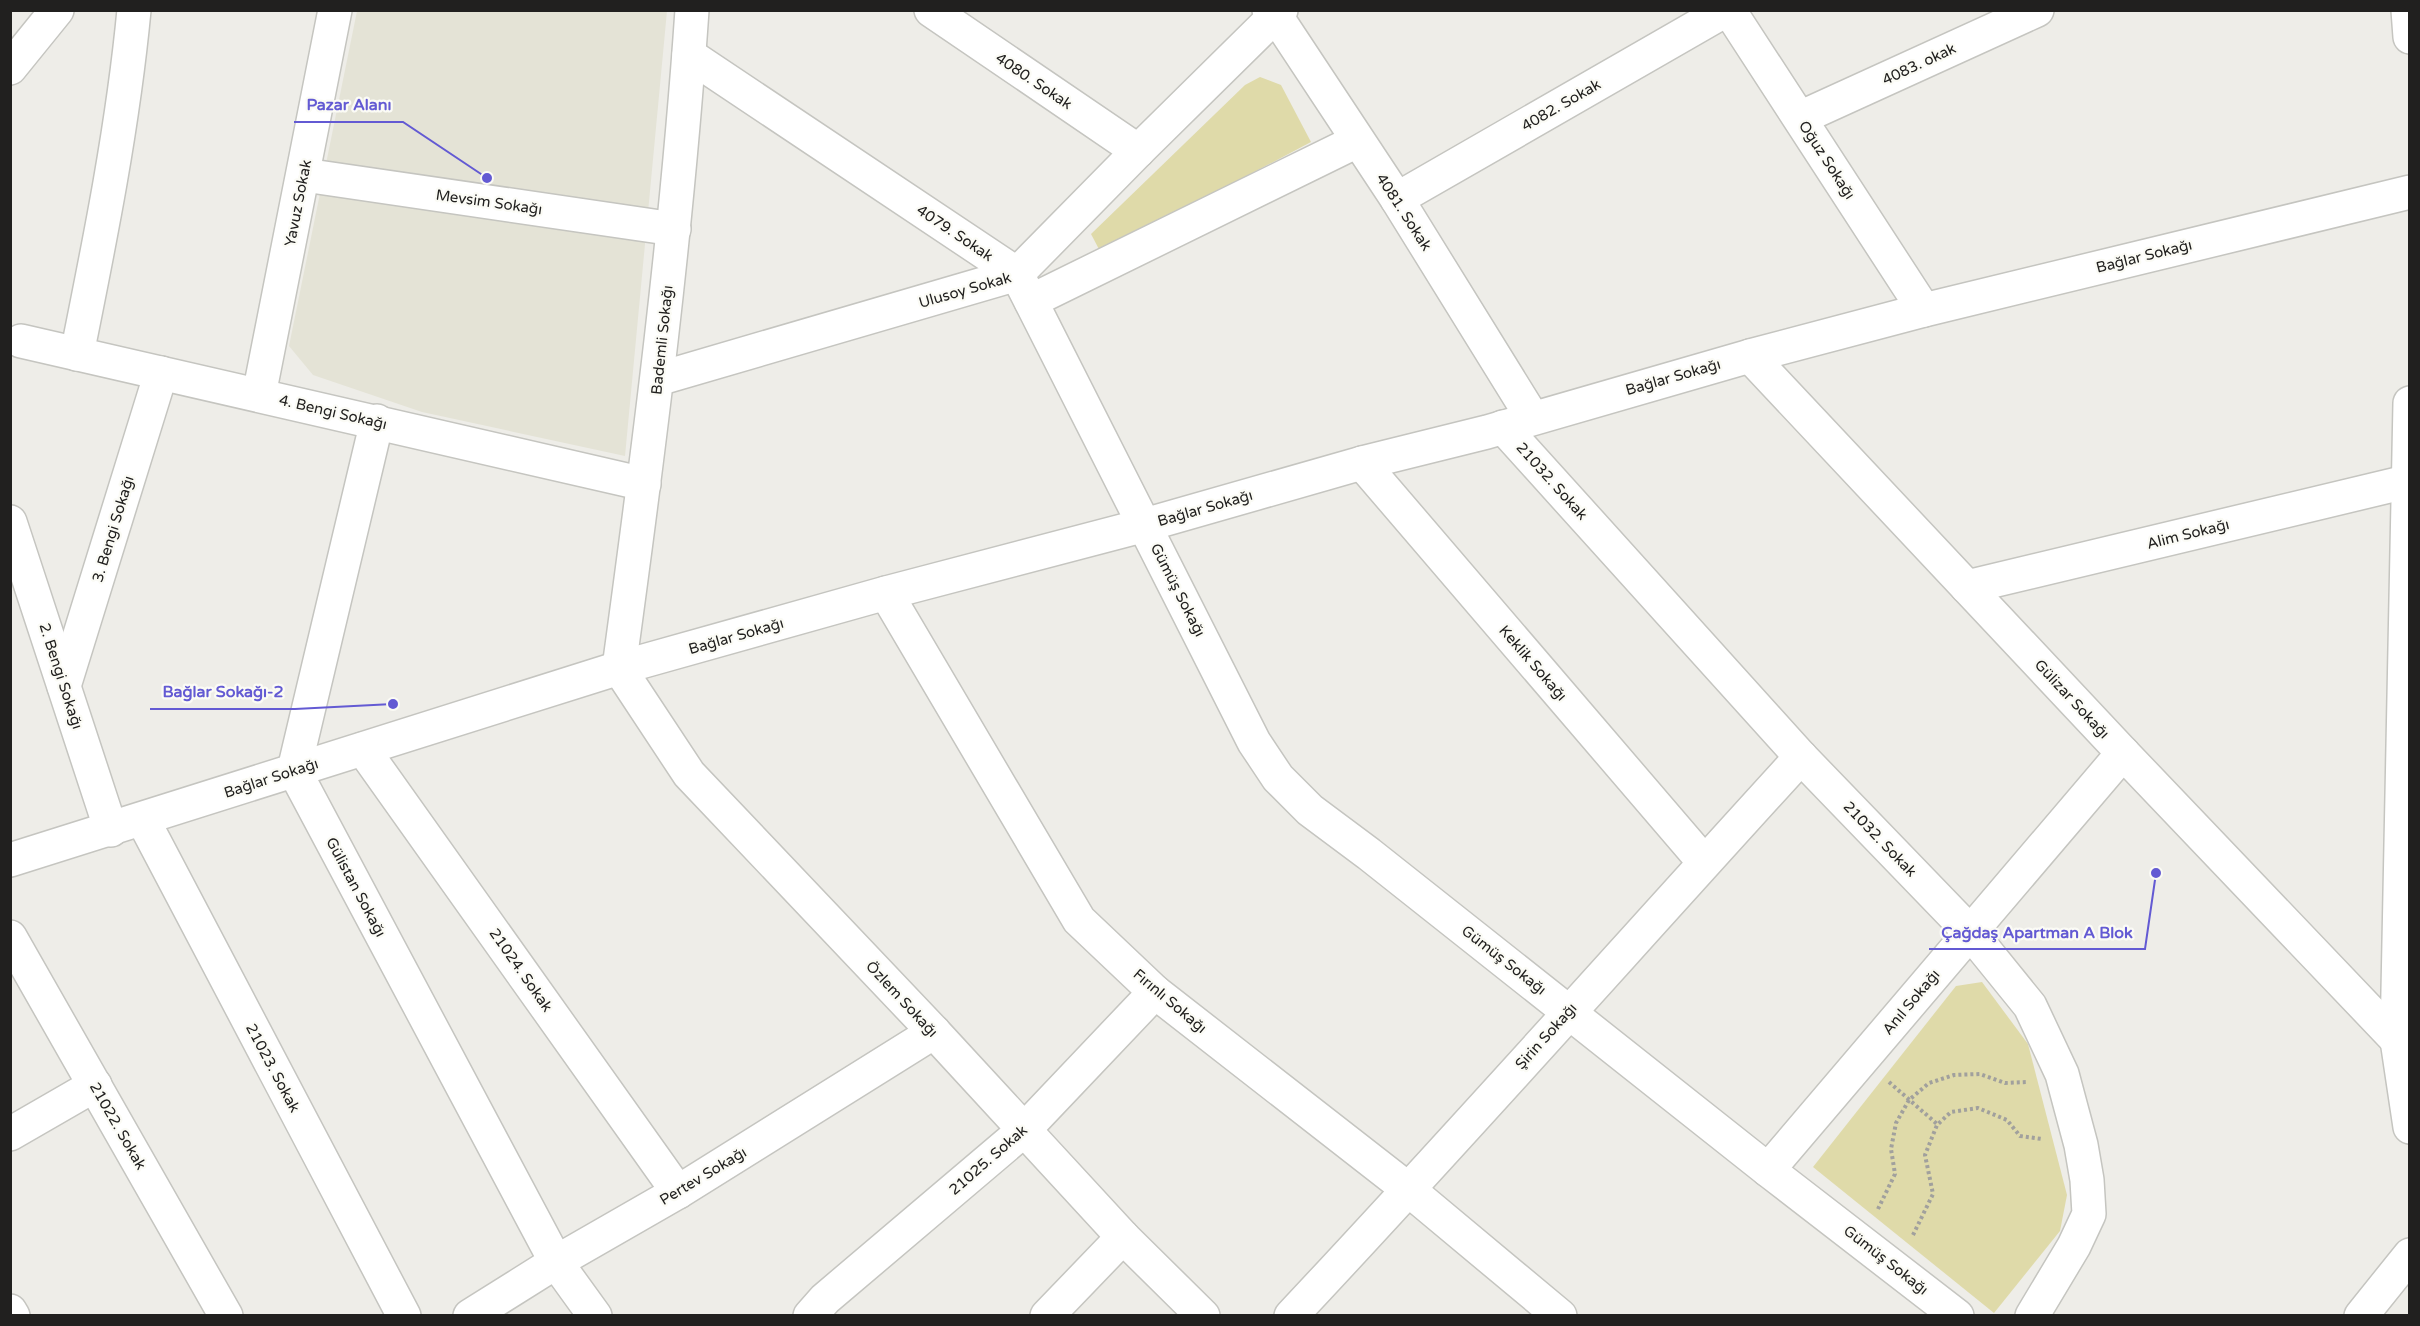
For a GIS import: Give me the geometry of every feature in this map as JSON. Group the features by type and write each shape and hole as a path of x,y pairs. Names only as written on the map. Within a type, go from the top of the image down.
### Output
{"street":[{"path":"10,68 57,10"},
{"path":"77,354 94,269 129,59 134,10"},
{"name":"Yavuz Sokak","path":"259,395 335,10"},
{"name":"Bademli Sokağı","path":"619,668 658,379 674,229 692,10"},
{"name":"4080. Sokak","path":"931,10 1138,151"},
{"name":"Oğuz Sokağı","path":"1728,10 1924,310"},
{"name":"4082. Sokak","path":"1396,199 1728,10"},
{"path":"2408,10 2409,38"},
{"name":"Ulusoy Sokak","path":"658,379 1024,288 1138,151 1276,12"},
{"name":"4081. Sokak","path":"1276,12 1396,199 1518,422"},
{"name":"4083. okak","path":"1800,118 2020,14"},
{"name":"4079. Sokak","path":"689,55 1024,288 1145,525"},
{"path":"1024,288 1357,141"},
{"name":"Mevsim Sokağı","path":"304,175 674,229"},
{"name":"Bağlar Sokağı","path":"10,861 619,668 886,593 1145,525 1362,463 1924,310 2409,192"},
{"name":"4. Bengi Sokağı","path":"14,339 644,484"},
{"name":"Gülizar Sokağı","path":"1750,356 2123,753 2397,1040"},
{"name":"3. Bengi Sokağı","path":"64,686 161,373"},
{"path":"2409,403 2397,1040 2409,1127"},
{"path":"294,770 377,421"},
{"name":"21032. Sokak","path":"1518,422 1801,757 1970,932 2030,1006 2062,1074 2081,1145 2087,1180 2089,1214 2074,1246 2032,1316"},
{"name":"Keklik Sokağı","path":"1362,463 1704,862"},
{"name":"Alim Sokağı","path":"1967,587 2408,481"},
{"name":"2. Bengi Sokağı","path":"10,522 111,830"},
{"name":"Gümüş Sokağı","path":"1145,525 1254,742 1278,778 1310,810 1569,1010 1768,1170 1957,1316"},
{"name":"Fırınlı Sokağı","path":"886,593 1079,920 1155,992 1409,1190 1560,1316"},
{"name":"Özlem Sokağı","path":"619,668 689,774 934,1032 1123,1237 1203,1316"},
{"name":"21024. Sokak","path":"363,749 678,1192"},
{"name":"Anıl Sokağı","path":"1768,1170 2123,753"},
{"name":"Şirin Sokağı","path":"1291,1316 1409,1190 1569,1010 1801,757"},
{"name":"Gülistan Sokağı","path":"294,770 556,1262 595,1316"},
{"name":"21023. Sokak","path":"143,820 404,1316"},
{"name":"21022. Sokak","path":"10,937 226,1316"},
{"name":"21025. Sokak","path":"810,1316 825,1299 1023,1131 1155,992"},
{"name":"Pertev Sokağı","path":"470,1316 556,1262 678,1192 934,1032"},
{"path":"10,1134 95,1085"},
{"path":"1047,1316 1123,1237"},
{"path":"2361,1316 2409,1256"},
{"path":"10,1311 13,1316"}],"path":[{"path":"1862,1242 1896,1174 1891,1149 1896,1123 1909,1100 1929,1083 1954,1075 1980,1074 2005,1083 2038,1081 2062,1074"},
{"path":"1909,1100 1937,1125"},
{"path":"1896,1268 1933,1194 1925,1155 1937,1125 1951,1112 1978,1108 2007,1120 2020,1136 2081,1145"}],"shaded area":[{"path":"357,11 667,11 625,456 422,412 313,375 289,346"},
{"path":"1260,77 1281,85 1311,142 1101,253 1091,234 1245,85"},
{"path":"1982,982 2028,1044 2067,1195 2060,1231 1994,1313 1813,1167 1956,986"}],"place":[{"name":"Pazar Alanı","path":"487,178"},
{"name":"Bağlar Sokağı-2","path":"393,704"},
{"name":"Çağdaş Apartman A Blok","path":"2156,873"}]}
